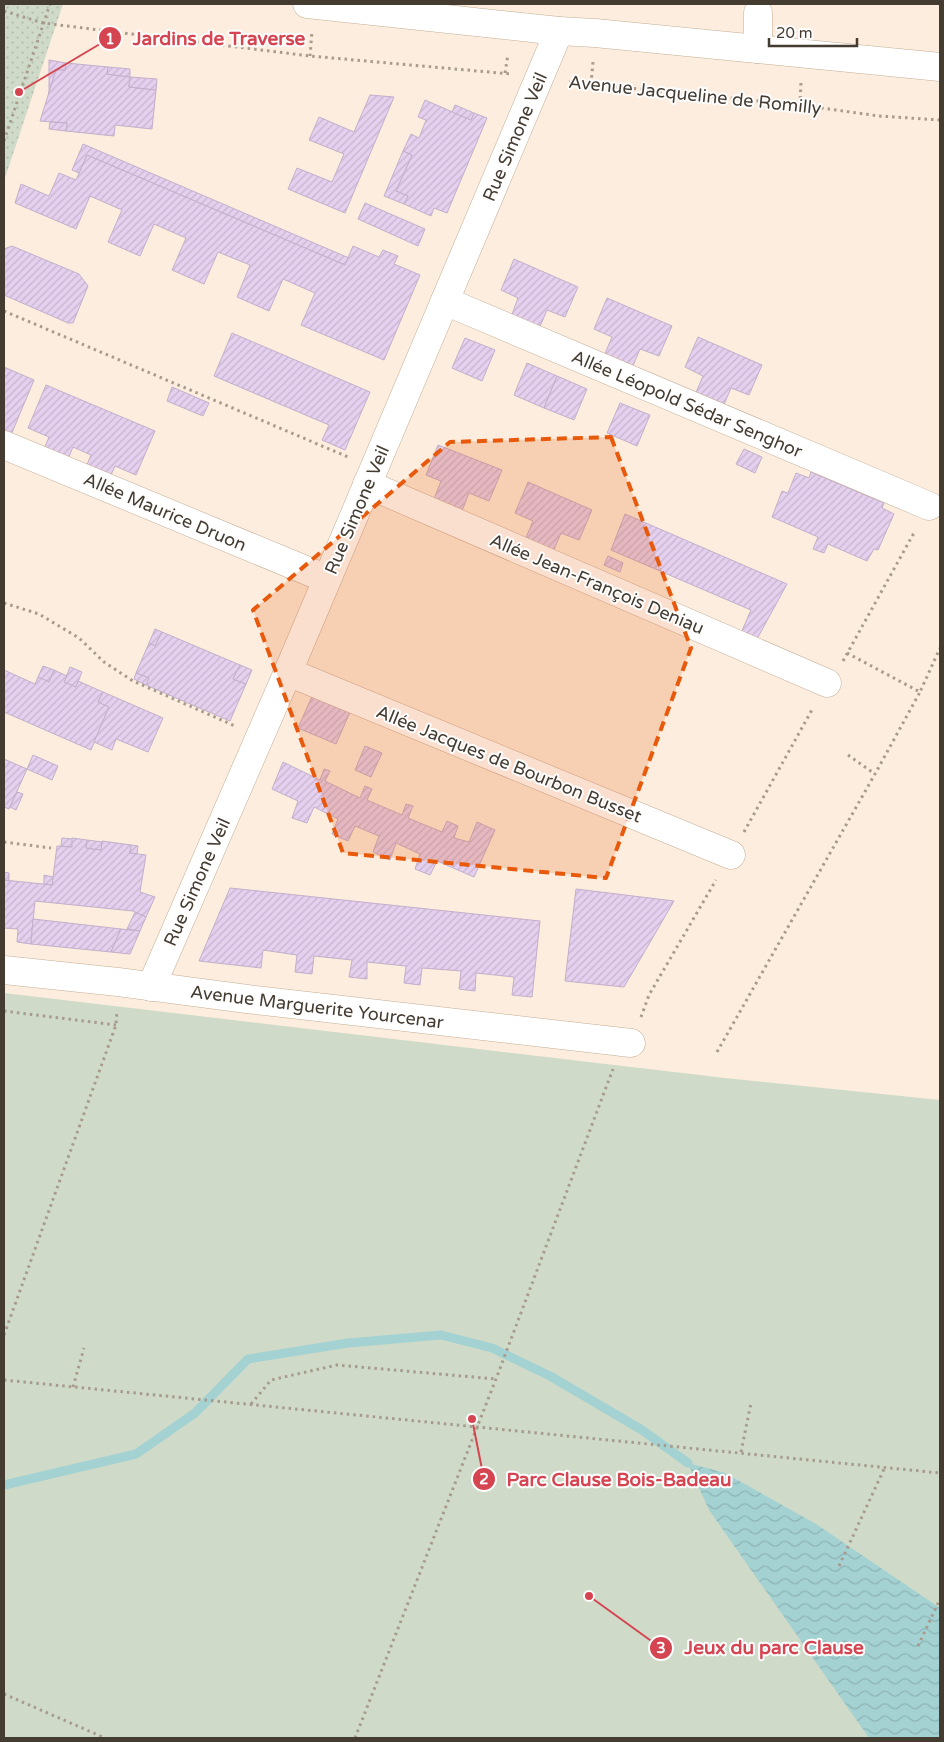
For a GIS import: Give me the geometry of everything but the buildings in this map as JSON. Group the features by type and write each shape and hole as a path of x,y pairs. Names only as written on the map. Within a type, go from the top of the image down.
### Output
{"street":[{"path":"307,4 940,68"},
{"path":"758,13 758,49"},
{"name":"Rue Simone Veil","path":"151,987 288,672 560,31"},
{"name":"Allée Léopold Sédar Senghor","path":"446,301 929,506"},
{"name":"Allée Maurice Druon","path":"4,445 327,579"},
{"name":"Allée Jean-François Deniau","path":"371,476 828,683"},
{"name":"Allée Jacques de Bourbon Busset","path":"288,672 730,855"},
{"name":"Avenue Marguerite Yourcenar","path":"4,970 625,1042"}],"path":[{"path":"4,141 50,4"},
{"name":"Avenue Jacqueline de Romilly","path":"4,11 43,23 310,56 505,73 800,105 879,116 940,120"},
{"path":"4,311 371,476"},
{"path":"356,1738 625,1042 828,683 848,653 929,506"},
{"path":"4,603 39,614 79,638 104,662 133,681 260,736"},
{"path":"717,1052 875,774 920,692 940,648"},
{"path":"848,653 920,692"},
{"path":"848,755 875,774"},
{"path":"4,842 51,848"},
{"path":"4,1011 116,1026 4,1335"},
{"path":"73,1387 84,1348"},
{"path":"251,1404 271,1380 337,1365 496,1379"},
{"path":"4,1380 940,1473"},
{"path":"741,1452 751,1403"},
{"path":"839,1566 885,1467"},
{"path":"918,1646 940,1599"},
{"path":"4,1694 105,1738"}],"highlighted area":[{"path":"611,437 691,648 606,878 343,853 253,610 450,442"}],"green space":[{"path":"4,4 63,4 4,181"},
{"path":"4,993 725,1078 940,1100 940,1738 4,1738"}],"water":[{"path":"688,1463 725,1473 816,1524 940,1608 940,1738 869,1738 709,1510"}],"waterway":[{"path":"4,1485 136,1454 195,1413 248,1359 348,1343 441,1335 492,1348 550,1376 642,1430 688,1463"}],"place":[{"name":"Jardins de Traverse","path":"19,92"},
{"name":"Parc Clause Bois-Badeau","path":"472,1419"},
{"name":"Jeux du parc Clause","path":"589,1596"}]}
